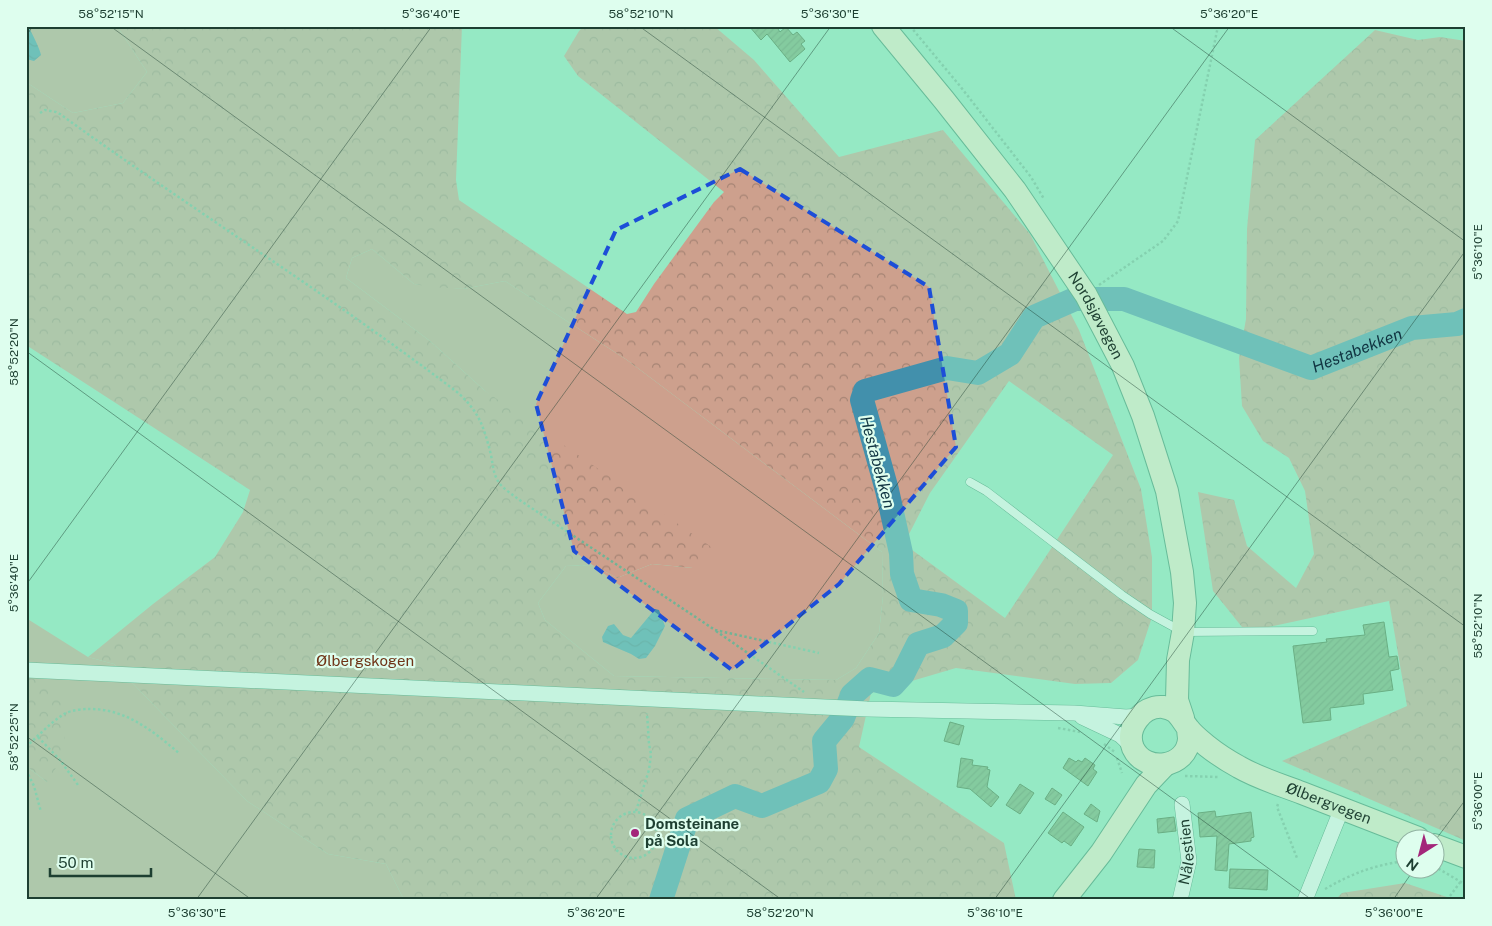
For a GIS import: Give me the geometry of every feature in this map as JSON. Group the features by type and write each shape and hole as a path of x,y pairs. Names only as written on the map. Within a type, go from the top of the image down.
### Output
{"main road":[{"name":"Nordsjøvegen","path":"883,26 1015,190 1086,295 1123,366 1143,416 1167,491 1182,572 1185,604 1178,660 1177,700 1185,723"},
{"name":"Nordsjøvegen","path":"1141,715 1160,693 1178,660"},
{"path":"1064,900 1101,853 1146,785 1173,768 1185,752 1189,740 1185,723 1174,711 1163,708 1152,709 1141,715 1133,725 1131,736 1134,748 1133,779 1120,823"},
{"name":"Ølbergvegen","path":"1185,723 1232,772"},
{"path":"1134,748 1142,759 1153,764 1173,768"},
{"name":"Ølbergvegen","path":"1173,768 1203,762 1342,808 1394,829"},
{"path":"1444,849 1466,857"}],"street":[{"path":"26,670 648,703 1141,715"},
{"path":"1074,713 1120,735 1134,748"},
{"name":"Nålestien","path":"1180,900 1189,861 1182,804"},
{"path":"1305,900 1342,808"}],"lane":[{"path":"970,482 986,491 1122,595 1150,614 1183,632 1314,631"}],"path":[{"path":"1086,295 1163,240 1178,221 1218,26"},
{"path":"40,113 45,110 60,114 286,272 348,312 457,392 479,417 496,478 504,488 715,630 810,696 821,706"},
{"path":"715,630 819,653"},
{"path":"636,811 652,754 649,744 648,703"},
{"path":"26,747 65,713 82,709 102,709 141,723 180,754"},
{"path":"1057,728 1083,733"},
{"path":"38,737 60,760 78,786"},
{"path":"1100,741 1116,753 1122,773"},
{"path":"1173,768 1186,776 1232,772"},
{"path":"26,770 34,786 41,812"},
{"path":"1280,797 1277,808 1297,858"},
{"path":"636,811 646,815 653,821 657,832 656,842 651,850 641,857 630,858 618,852 613,846 610,833 614,822 622,814 636,811"},
{"path":"1325,889 1350,875 1382,864 1394,862"},
{"path":"1444,872 1466,885"},
{"path":"1447,900 1461,881"}],"highlighted area":[{"path":"740,169 929,287 956,447 839,584 732,670 574,551 536,404 616,230"}],"green space":[{"path":"26,26 117,26 147,72 123,103 73,113 26,82"},
{"name":"Ølbergskogen","path":"117,26 462,26 456,180 459,200 627,314 636,312 654,284 714,202 724,192 578,76 564,56 584,26 714,26 754,60 839,157 943,130 1030,234 1079,330 1141,489 1152,557 1152,617 1138,660 1111,683 1075,684 956,668 871,693 859,747 1004,843 1016,900 404,900 386,864 328,854 247,801 114,664 88,657 215,557 243,512 250,490 26,345 26,82 73,113 123,103 147,72","holes":["372,249 414,284 463,289 505,281 627,360 882,552 883,596 879,633 856,668 836,680 614,676 545,620 538,603 566,566 593,565 617,578 652,564 693,568 714,553 710,546 484,390 430,341 346,278 352,258","1009,381 1113,455 1005,618 904,544 930,493"]},
{"path":"1375,30 1418,40 1440,37 1466,41 1466,841 1444,831 1444,828 1436,828 1282,761 1407,706 1389,601 1246,632 1213,591 1198,492 1234,500 1247,546 1296,588 1314,554 1305,491 1289,458 1263,441 1242,406 1239,358 1246,319 1247,229 1255,140"},
{"path":"372,249 414,284 463,289 505,281 627,360 882,552 883,596 879,633 856,668 836,680 614,676 545,620 538,603 566,566 593,565 617,578 652,564 693,568 484,390 430,341 346,278 352,258"},
{"path":"26,618 88,657 114,664 247,801 328,854 386,864 404,900 26,900 26,766 47,782 26,677"},
{"path":"26,677 47,682 68,698 63,757 47,782 26,766"},
{"path":"1405,883 1456,900 1335,900 1342,893"}],"water":[{"path":"26,26 28,26 32,33 41,55 34,61 26,59"},
{"path":"655,609 659,610 665,626 655,646 646,658 639,659 603,642 602,637 608,626 614,624 623,635 631,638"}],"building":[{"path":"749,26 776,26 780,32 786,27 793,35 797,32 805,41 801,44 805,49 790,62 767,34 761,40"},
{"path":"1384,622 1389,657 1397,656 1399,669 1390,671 1393,690 1363,694 1364,704 1330,708 1331,720 1303,723 1293,646 1327,642 1326,639 1365,635 1363,625"},
{"path":"950,722 964,726 959,745 944,741"},
{"path":"961,758 973,760 972,765 988,767 987,769 990,770 987,787 999,797 991,807 970,789 957,787"},
{"path":"1069,758 1076,762 1078,760 1082,762 1085,758 1095,765 1093,769 1097,772 1088,786 1063,768"},
{"path":"1020,784 1034,793 1020,814 1006,805"},
{"path":"1052,788 1062,795 1055,805 1045,799"},
{"path":"1091,804 1100,811 1097,822 1084,814"},
{"path":"1215,811 1216,817 1251,812 1254,837 1251,838 1251,841 1229,844 1227,871 1215,870 1217,836 1200,837 1198,813"},
{"path":"1063,812 1084,827 1071,846 1064,841 1062,843 1048,833"},
{"path":"1174,817 1176,831 1158,833 1157,819"},
{"path":"1139,849 1155,850 1154,868 1137,867"},
{"path":"1230,869 1268,870 1267,890 1229,888"}],"waterway":[{"name":"Hestabekken","path":"661,900 687,819 735,796 762,806 819,782 826,769 824,741 843,718 852,695 870,679 893,685 903,674 918,644 943,636 956,623 956,611 941,605 911,600 902,574 901,553 887,490 862,400 865,391 947,368 978,373 1010,354 1034,317 1075,299 1124,299 1311,368 1412,328 1457,324 1466,320"}],"place":[{"name":"Domsteinane på Sola","path":"635,833"}]}
